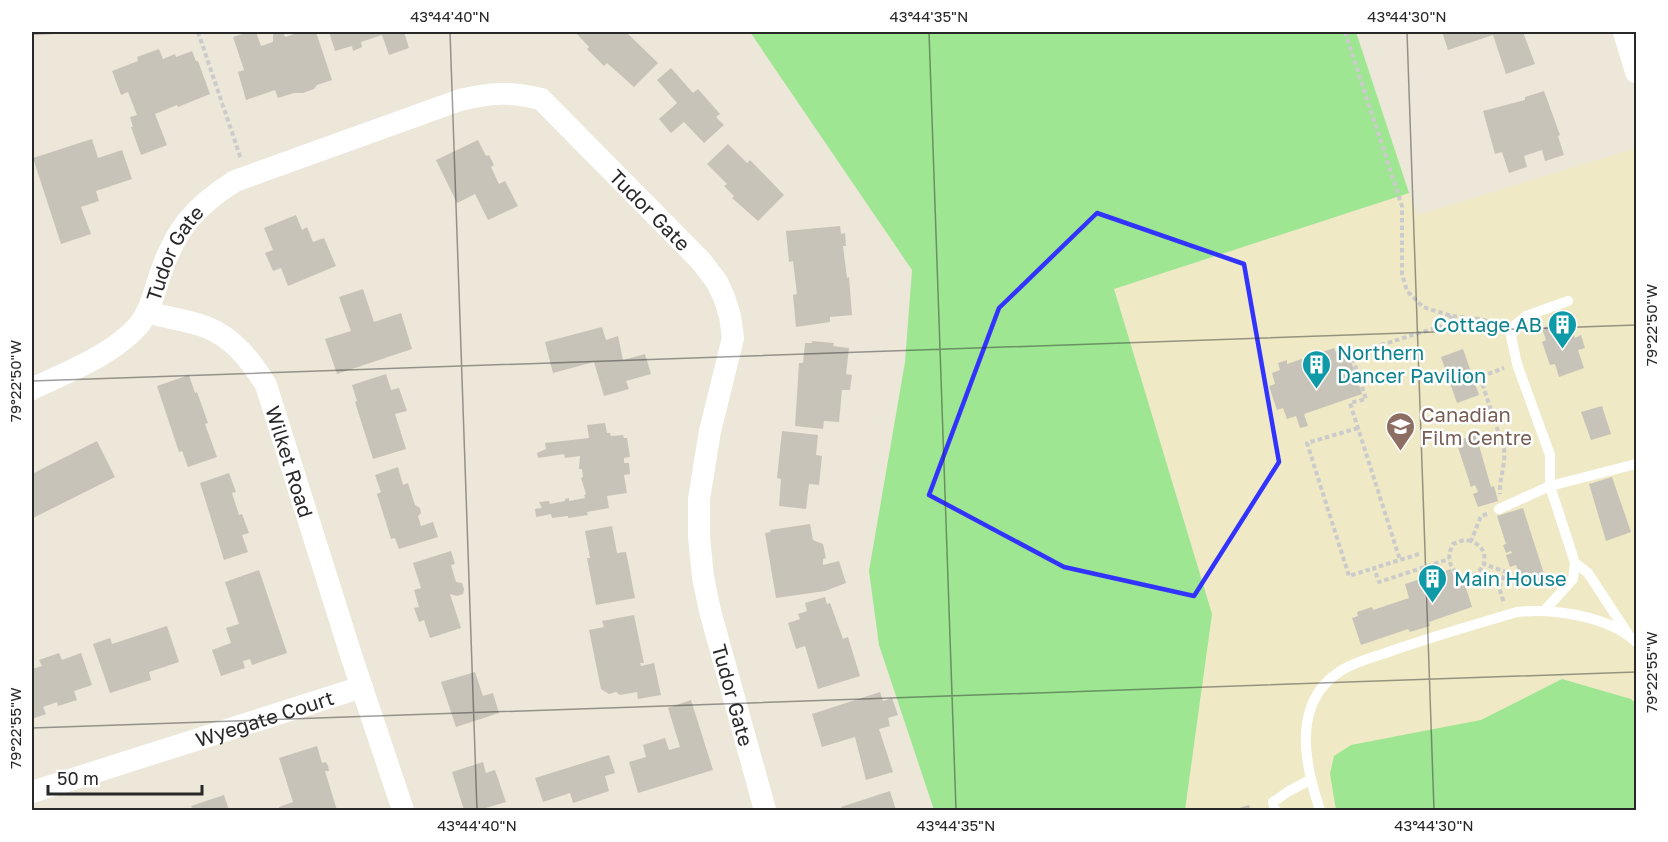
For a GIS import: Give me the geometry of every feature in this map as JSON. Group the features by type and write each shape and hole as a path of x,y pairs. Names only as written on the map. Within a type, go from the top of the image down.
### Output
{"street":[{"path":"1624,32 1636,72"},
{"name":"Tudor Gate","path":"147,312 168,253 183,225 211,197 235,181 460,100 491,93 519,93 541,99 701,261 721,290 730,316 734,338 710,431 699,499 699,537 703,577 710,611 765,810"},
{"path":"32,389 107,350 129,334 147,312"},
{"name":"Wilket Road","path":"147,312 206,327 231,342 250,361 266,385 403,810"},
{"name":"Wyegate Court","path":"32,792 362,687"}],"lane":[{"path":"1544,611 1573,579 1575,563 1550,486 1551,455 1517,364 1511,336 1515,326 1526,316 1568,301"},
{"path":"1502,507 1550,486 1636,464"},
{"path":"1575,563 1588,573 1632,638"},
{"path":"1320,810 1310,780 1304,741 1306,726 1317,695 1325,684 1339,672 1425,639 1530,610 1590,618 1632,638"},
{"path":"1275,810 1273,802 1310,780"}],"path":[{"path":"198,32 247,177"},
{"path":"1345,32 1402,206 1402,274 1407,291 1423,307 1452,316 1480,319 1500,325 1511,336"},
{"path":"1352,354 1442,326 1452,316"},
{"path":"1348,344 1366,399 1350,403 1400,560"},
{"path":"1474,379 1517,364"},
{"path":"1471,541 1481,516 1502,507 1499,484 1505,455 1479,377"},
{"path":"1358,428 1307,443 1349,576 1419,554"},
{"path":"1464,540 1479,544 1485,555 1480,571 1469,577 1460,576 1450,566 1449,559 1453,544 1464,540"},
{"path":"1374,568 1379,582 1449,559"},
{"path":"1484,564 1506,572 1499,587 1508,615"}],"highlighted area":[{"path":"1097,213 1244,264 1279,462 1194,596 1064,567 929,495 999,308"}],"shaded area":[{"name":"Canadian Film Centre","path":"1636,148 1636,810 1185,810 1212,614 1114,289 1409,193 1417,215"}],"green space":[{"path":"750,32 1356,32 1409,193 1114,289 1212,614 1185,810 934,810 879,645 869,571 905,362 912,270"},
{"path":"1562,679 1631,699 1636,704 1636,810 1336,810 1330,774 1334,756 1351,745 1481,720"}],"building":[{"path":"256,32 261,46 273,42 275,32 283,32 285,37 300,32 316,32 332,80 303,93 278,98 275,90 246,100 238,72 244,70 233,37"},
{"path":"329,32 404,32 409,48 389,55 382,35 361,42 362,47 353,51 352,46 335,51"},
{"path":"580,32 626,32 658,63 634,87 607,63 604,66 587,49 589,47 577,34"},
{"path":"1442,32 1523,32 1535,64 1506,74 1493,35 1448,50"},
{"path":"159,49 163,59 192,51 210,94 155,114 167,145 141,155 131,127 133,127 130,117 137,115 128,92 121,95 112,71 138,61 137,57"},
{"path":"671,68 693,93 698,89 720,114 716,117 724,125 704,143 684,122 671,133 659,119 677,103 657,80"},
{"path":"1544,91 1560,135 1558,136 1564,155 1545,161 1542,150 1524,156 1527,167 1509,173 1502,152 1495,154 1483,111 1525,100 1525,97"},
{"path":"92,139 98,158 122,150 132,179 96,191 99,201 81,207 91,234 61,244 33,158"},
{"path":"478,140 486,156 489,155 494,165 491,167 499,184 505,181 518,206 488,220 475,194 457,203 436,160"},
{"path":"728,144 747,163 750,160 784,195 758,221 732,198 734,196 724,186 727,184 707,164"},
{"path":"296,215 302,230 307,227 313,242 324,238 336,266 288,286 281,268 273,271 265,253 273,250 264,228"},
{"path":"840,226 841,234 845,233 846,246 843,246 847,278 849,277 852,315 830,317 830,322 796,327 793,295 797,294 793,261 789,262 786,231"},
{"path":"363,289 374,322 401,313 412,349 337,374 325,339 351,331 339,297"},
{"name":"Cottage AB","path":"1568,319 1575,338 1581,335 1585,348 1578,350 1584,368 1559,377 1555,364 1550,365 1542,342 1546,340 1542,328"},
{"path":"602,327 606,340 618,336 623,360 645,354 651,374 626,381 629,389 604,396 594,362 553,373 545,342"},
{"path":"812,341 834,343 833,346 849,348 846,374 852,375 850,390 842,390 839,422 824,421 823,429 795,426 799,363 803,363 805,343 812,343"},
{"name":"Northern Dancer Pavilion","path":"1334,348 1336,352 1347,349 1362,394 1304,414 1308,426 1300,428 1296,416 1287,419 1283,408 1277,410 1269,386 1275,384 1272,373 1280,370 1278,363 1287,360 1287,364"},
{"path":"1463,349 1479,395 1457,403 1441,357"},
{"path":"386,374 391,390 399,388 407,411 395,414 406,449 373,459 352,385"},
{"path":"189,375 208,423 205,424 217,457 188,467 182,451 179,452 157,386"},
{"path":"1602,406 1611,434 1591,440 1581,412"},
{"path":"605,423 607,433 611,436 623,435 627,438 630,457 624,458 624,463 629,463 630,474 624,475 627,493 607,496 609,508 587,512 588,515 552,518 551,514 536,517 535,509 542,508 539,502 549,501 550,504 569,498 569,501 585,498 586,494 581,478 583,477 582,469 579,469 580,456 565,458 564,454 538,458 537,453 546,449 545,443 589,438 587,425"},
{"path":"782,431 818,435 816,455 822,456 819,485 809,484 806,509 779,506 781,479 777,478"},
{"path":"1476,435 1491,487 1494,486 1498,501 1478,507 1473,494 1478,492 1475,485 1471,487 1456,441"},
{"path":"97,441 115,477 33,518 32,474"},
{"path":"398,467 403,485 408,483 415,505 420,508 421,513 418,516 421,526 433,522 438,537 399,549 395,538 391,539 377,494 381,492 375,475"},
{"path":"229,473 236,492 232,493 239,515 242,514 249,533 242,535 248,552 224,560 200,483"},
{"path":"1612,477 1631,532 1606,541 1589,484"},
{"path":"1523,508 1546,580 1523,587 1516,565 1510,567 1506,555 1512,553 1511,551 1506,553 1503,545 1506,544 1497,516"},
{"path":"810,524 813,540 823,544 826,558 823,559 823,565 839,561 846,583 825,591 776,598 765,533 771,532 770,530"},
{"path":"612,526 617,553 626,552 635,598 596,605 587,558 590,558 585,531"},
{"path":"451,551 455,564 451,565 456,582 462,583 464,589 463,594 457,596 450,594 461,628 430,638 424,620 419,622 414,608 419,607 414,590 421,588 413,563"},
{"name":"Main House","path":"1451,569 1455,581 1463,578 1472,607 1429,622 1430,626 1410,632 1408,629 1361,645 1352,618 1358,616 1357,612 1372,607 1373,610 1409,598 1405,584"},
{"path":"259,570 287,653 252,665 250,659 243,661 245,668 221,676 212,650 231,643 226,628 239,624 225,582"},
{"path":"825,597 827,604 830,603 843,639 848,637 860,676 818,689 805,646 796,649 788,623 800,619 798,614 807,611 805,603"},
{"path":"634,615 644,663 640,663 641,666 654,663 661,695 638,699 637,692 620,695 616,692 609,694 601,689 589,630 604,627 602,621"},
{"path":"167,626 179,662 149,672 151,680 110,693 93,644 110,638 112,644"},
{"path":"59,653 62,660 81,653 92,685 74,691 77,700 58,706 57,702 43,707 46,714 32,719 32,669 42,666 39,660"},
{"path":"475,672 483,696 493,693 499,713 456,727 441,682"},
{"path":"880,692 883,701 892,698 898,715 888,718 890,726 879,729 893,772 866,780 855,737 822,747 812,714"},
{"path":"691,700 713,770 638,793 629,762 646,757 643,745 665,738 669,750 680,747 668,708"},
{"path":"317,746 322,763 326,762 328,766 329,771 325,771 337,810 280,810 279,807 293,802 279,758"},
{"path":"609,755 615,773 605,776 609,791 573,803 570,793 543,802 535,778"},
{"path":"483,762 486,773 495,770 506,802 479,810 464,810 452,772"},
{"path":"890,791 896,810 842,810 841,807"},
{"path":"224,795 229,810 193,810 191,806"},
{"path":"1249,805 1251,810 1232,810"}],"place":[{"name":"Cottage AB","path":"1563,350"},
{"name":"Northern Dancer Pavilion","path":"1316,390"},
{"name":"Canadian Film Centre","path":"1400,452"},
{"name":"Main House","path":"1433,604"}]}
